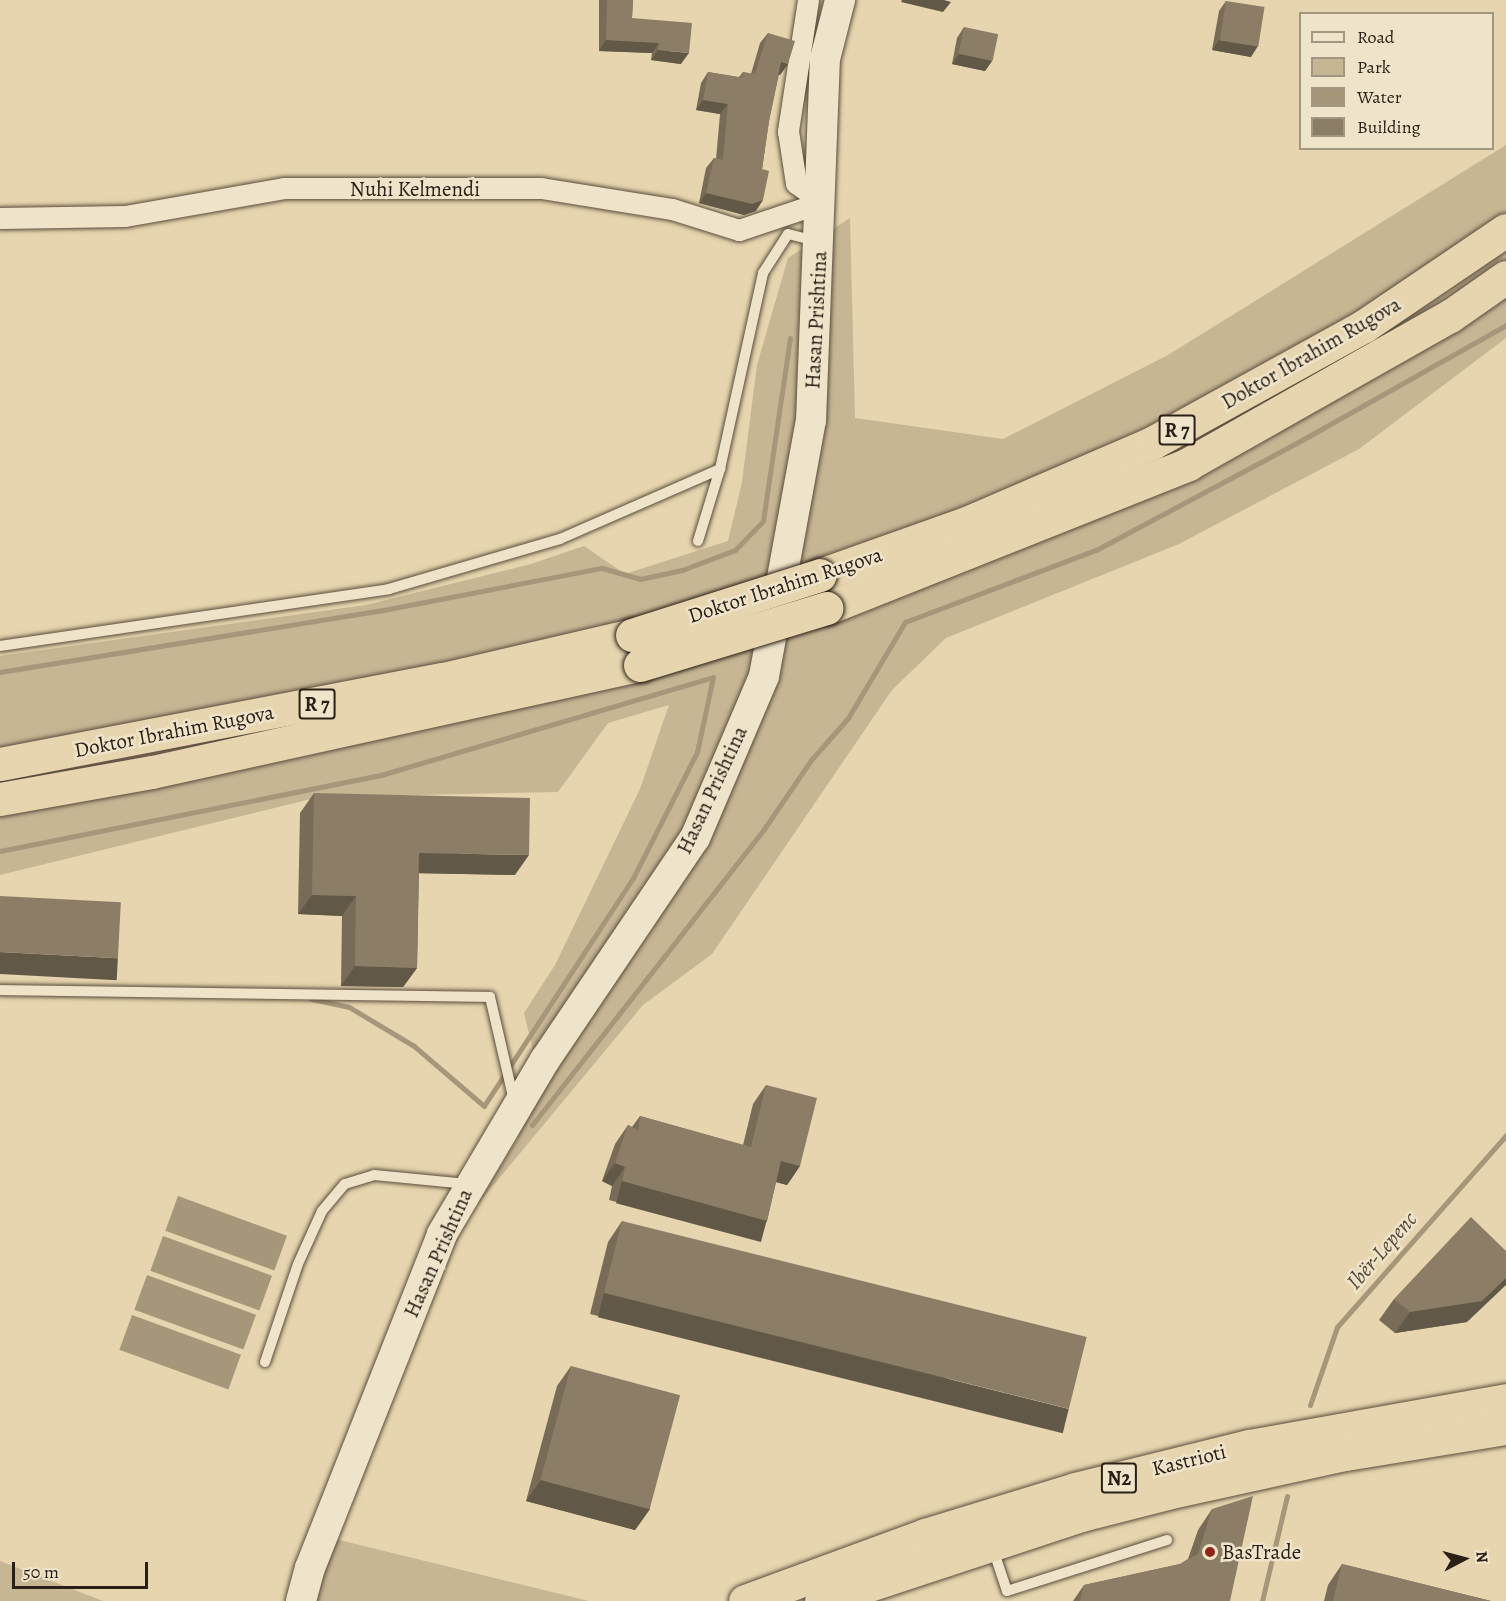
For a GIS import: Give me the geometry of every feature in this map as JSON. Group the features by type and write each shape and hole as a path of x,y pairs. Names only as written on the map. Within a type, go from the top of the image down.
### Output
{"highway":[{"name":"Doktor Ibrahim Rugova","path":"0,764 444,679 636,650 820,575 969,522 1152,443 1364,326 1506,230"},
{"name":"Doktor Ibrahim Rugova","path":"0,799 164,770 636,650 827,608 1188,464 1450,316 1506,277"},
{"name":"Kastrioti","path":"745,1601 925,1535 1086,1486 1261,1444 1506,1400"},
{"name":"Kastrioti","path":"821,1601 1081,1515 1255,1472 1506,1428"}],"main road":[{"name":"Hasan Prishtina","path":"301,1601 310,1568 442,1234 468,1184 695,838 764,676 811,421 822,202 825,59 840,0"},
{"name":"Hasan Prishtina","path":"291,1601 310,1568"}],"street":[{"path":"808,0 788,130 796,183 822,202"},
{"name":"Nuhi Kelmendi","path":"0,218 125,216 285,188 541,188 672,209 739,230 822,202"}],"lane":[{"path":"698,541 720,469 763,273 788,234 820,242"},
{"path":"0,646 388,589 560,539 720,469"},
{"path":"0,990 490,998 516,1110"},
{"path":"265,1362 317,1221 345,1184 374,1175 468,1184"},
{"path":"991,1544 1008,1596 1167,1540"}],"green space":[{"path":"1506,145 1506,338 1359,449 1179,544 946,638 892,690 712,954 643,1005 477,1205 518,1138 533,1050 524,1013 555,965 640,789 669,705 608,723 558,792 319,797 0,875 0,656 366,605 531,564 584,546 625,574 728,541 742,482 757,365 788,258 850,218 855,418 1003,439 1168,355"},
{"path":"331,1538 589,1601 309,1601"},
{"path":"0,1561 103,1601 0,1601"}],"water":[{"path":"178,1196 287,1236 274,1270 165,1231"},
{"path":"163,1236 272,1276 259,1310 150,1271"},
{"path":"147,1275 256,1315 243,1349 134,1310"},
{"path":"132,1315 241,1355 228,1389 119,1350"}],"building":[{"path":"607,0 633,0 632,18 692,23 689,53 658,50 659,43 606,40"},
{"path":"1226,1 1265,7 1258,47 1220,41"},
{"path":"964,27 998,34 993,61 958,53"},
{"path":"768,33 795,41 788,64 781,62 769,121 762,169 769,171 763,200 752,204 706,193 714,158 723,160 728,104 703,100 708,72 742,78 743,72 755,74"},
{"path":"314,793 530,798 529,855 419,853 417,968 355,966 356,896 312,895"},
{"path":"0,896 121,902 118,958 0,952"},
{"path":"766,1085 817,1098 800,1166 781,1161 767,1221 622,1181 625,1167 615,1163 628,1125 638,1130 640,1116 751,1147"},
{"path":"1471,1217 1506,1251 1506,1278 1482,1301 1410,1312 1394,1299"},
{"path":"622,1221 1087,1337 1069,1409 604,1293"},
{"path":"571,1366 680,1395 650,1509 540,1480"},
{"path":"1253,1496 1230,1601 1080,1601 1084,1585 1180,1564 1198,1554 1212,1509"},
{"path":"1342,1564 1491,1601 1333,1601"}],"waterway":[{"path":"532,1125 764,829 811,760 848,718 905,622 1096,550 1302,440 1506,325"},
{"path":"0,672 378,611 602,568 640,579 682,570 735,550 763,521 790,338"},
{"path":"0,851 384,774 713,677 697,752 633,878 484,1106 414,1046 349,1007 311,999"},
{"name":"Ibër-Lepenc","path":"1310,1405 1337,1327 1506,1135"},
{"name":"Ibër-Lepenc","path":"1262,1601 1287,1496"}],"place":[{"name":"BasTrade","path":"1210,1552"}]}
